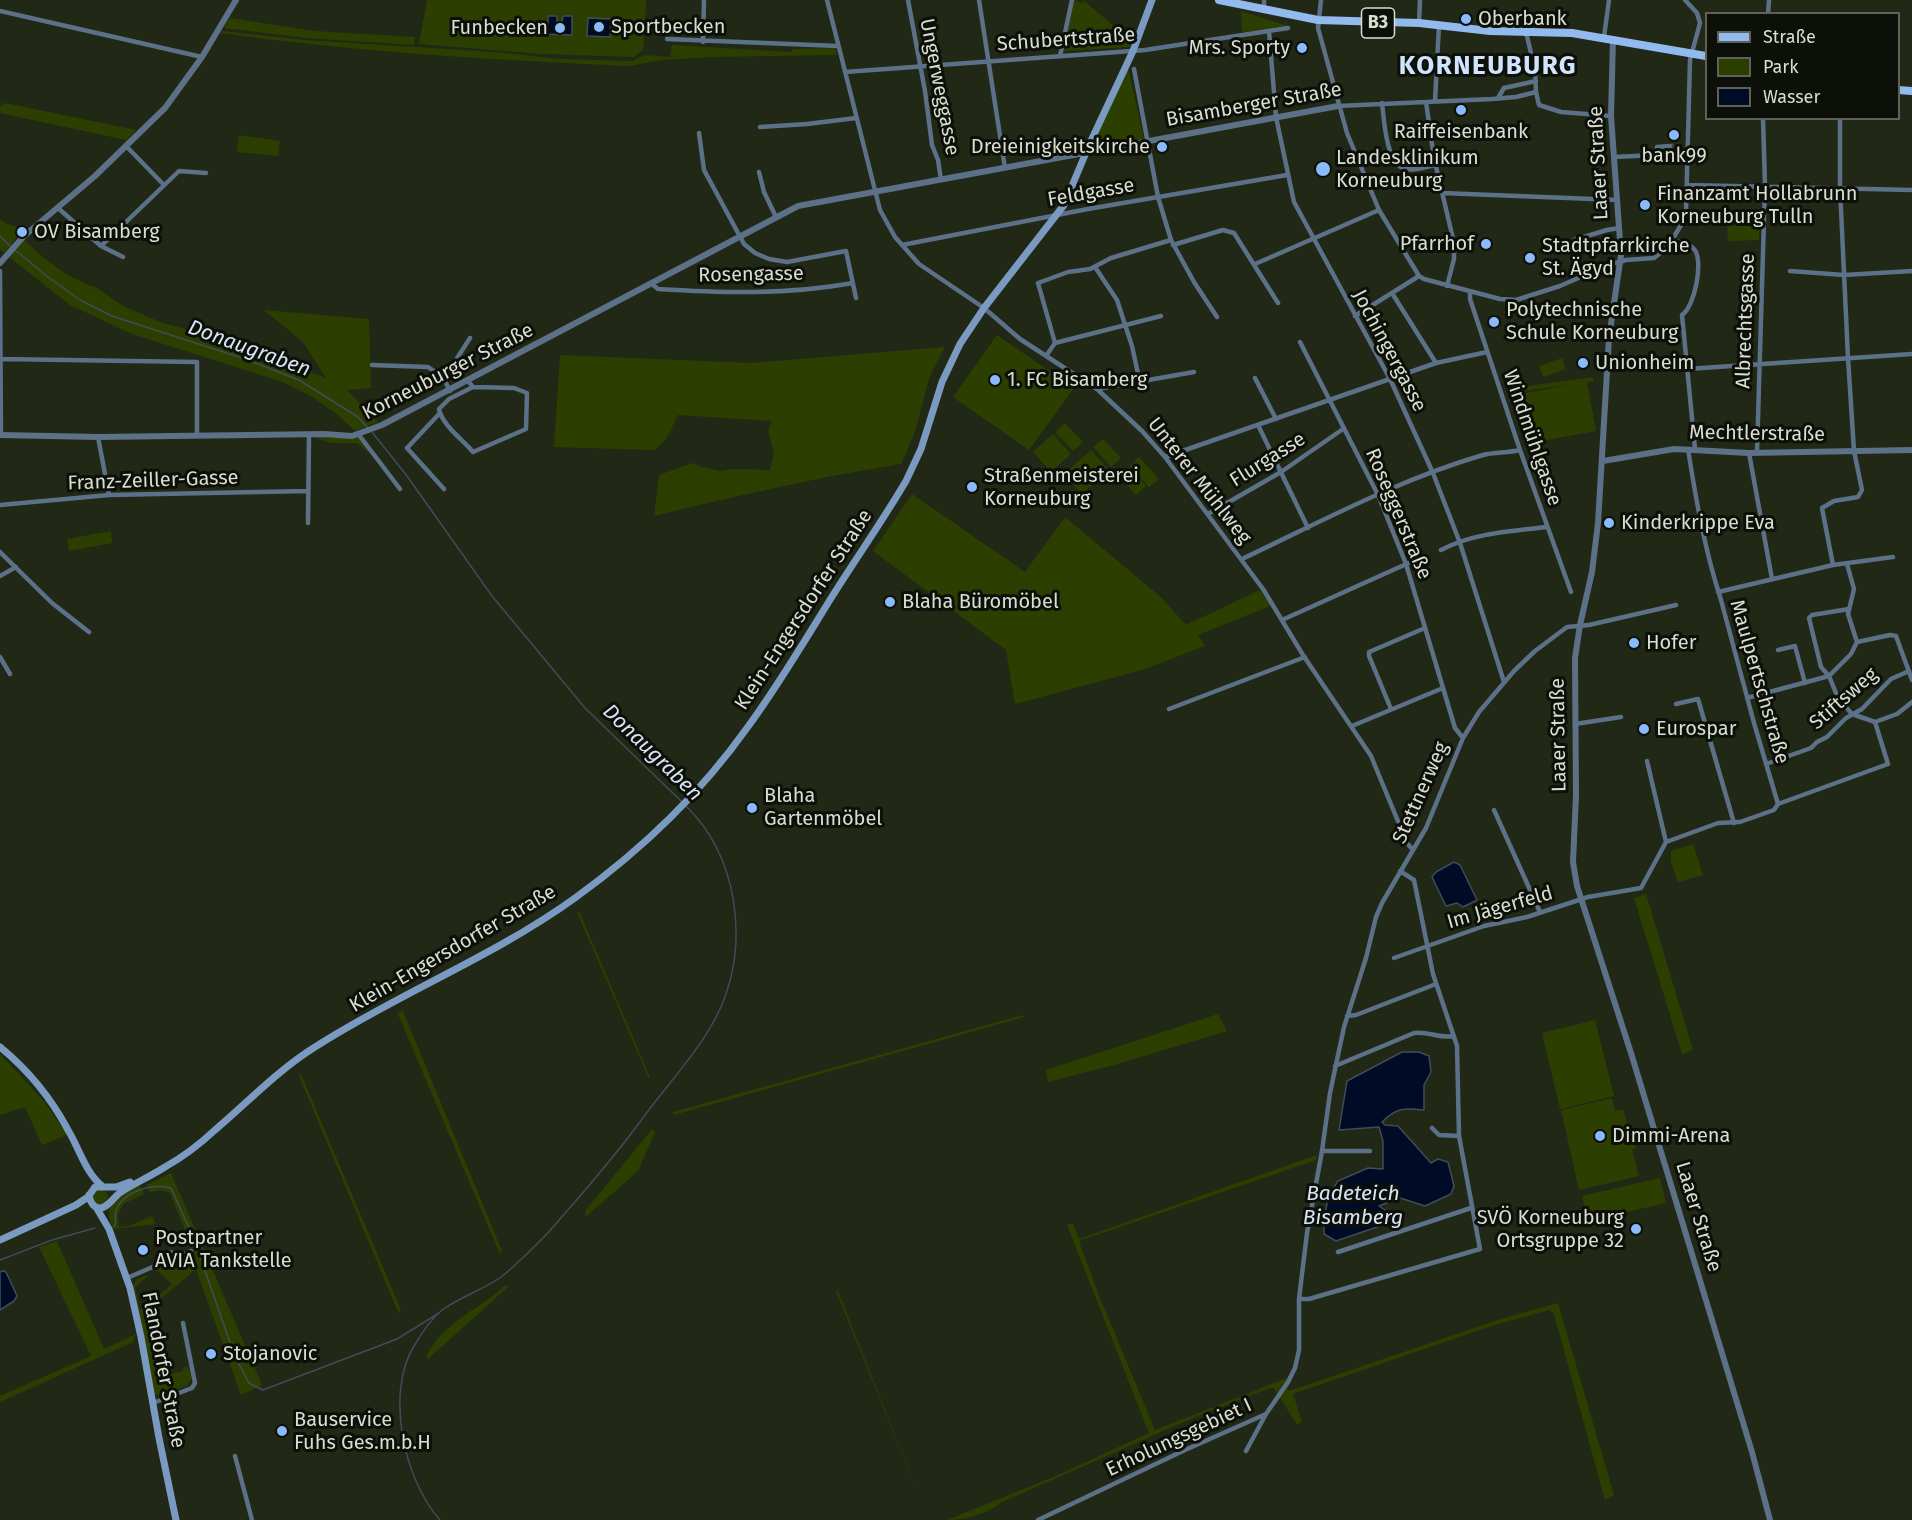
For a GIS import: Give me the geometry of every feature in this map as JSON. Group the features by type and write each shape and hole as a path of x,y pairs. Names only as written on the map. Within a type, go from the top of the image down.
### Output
{"main road":[{"name":"Klein-Engersdorfer Straße","path":"109,1203 119,1193 168,1166 194,1147 316,1045 514,937 565,905 622,862 691,797 728,754 768,699 902,489 921,449 947,370 960,344 984,308 1059,214 1073,188 1086,153 1133,51 1152,0"},
{"name":"B3","path":"1219,0 1318,20 1419,23 1469,30 1557,32 1604,37 1705,56"},
{"path":"0,1047 50,1100 70,1132 92,1175 111,1195 109,1203 102,1208 95,1206 58,1214"},
{"path":"82,1157 95,1206"},
{"name":"Klein-Engersdorfer Straße","path":"104,1187 116,1187 138,1181"},
{"path":"0,1240 82,1202 96,1187 104,1187"},
{"name":"Flandorfer Straße","path":"109,1203 107,1213 109,1229"},
{"name":"Flandorfer Straße","path":"95,1206 109,1229 127,1278 177,1520"}],"street":[{"path":"0,263 19,242 165,108 202,57 236,0"},
{"path":"703,42 704,0"},
{"name":"Unterer Mühlweg","path":"827,0 876,191 885,220 902,246 919,264 984,308 1020,339 1097,389 1142,431 1165,457 1242,559 1352,726 1372,758 1407,843 1413,850"},
{"name":"Ungerweggasse","path":"908,0 932,145 941,180"},
{"path":"979,0 1005,168"},
{"path":"1060,56 1071,0"},
{"path":"1264,0 1264,10"},
{"path":"1321,0 1318,20 1338,105 1352,147 1379,210 1419,276 1470,292 1516,300 1560,286 1620,262 1654,258 1672,240 1684,218 1687,185 1690,52 1700,23 1697,13 1685,0"},
{"path":"1419,23 1420,0"},
{"path":"1604,37 1609,0"},
{"path":"0,11 202,57"},
{"path":"1435,102 1438,25"},
{"name":"Schubertstraße","path":"845,72 1133,51 1288,28"},
{"name":"Jochingergasse","path":"1269,31 1276,117 1294,202 1390,379 1433,473 1460,543 1504,682"},
{"path":"1526,32 1535,70 1536,94 1542,107 1561,112 1611,116"},
{"path":"667,39 838,46"},
{"name":"Laaer Straße","path":"1613,39 1611,116 1618,200 1620,262 1609,338 1603,461 1592,572 1580,625 1575,665 1576,795 1573,862 1582,900 1739,1409 1770,1520"},
{"path":"1134,69 1158,196 1172,243 1217,317"},
{"path":"1498,98 1504,88 1536,81"},
{"name":"Bisamberger Straße","path":"876,191 1338,105 1435,102 1536,94"},
{"path":"1426,102 1435,165 1454,243 1454,259 1448,286"},
{"path":"1382,103 1390,151 1400,168 1435,165"},
{"path":"760,127 856,118"},
{"name":"Albrechtsgasse","path":"1757,453 1765,186 1763,120"},
{"path":"1833,565 1822,510 1830,502 1858,497 1861,494 1862,485 1854,451 1848,358 1840,188 1840,120"},
{"path":"699,133 704,170 741,237"},
{"path":"1680,145 1687,144"},
{"path":"126,146 164,185"},
{"path":"1614,157 1655,155 1657,147 1670,146"},
{"path":"102,246 179,171 206,173"},
{"path":"759,172 764,192 776,217"},
{"name":"Feldgasse","path":"902,246 1059,214 1287,175"},
{"path":"1687,185 1912,190"},
{"name":"Korneuburger Straße","path":"0,435 98,437 361,434 450,391 470,384 798,206 876,191"},
{"path":"1442,193 1618,200"},
{"path":"58,208 102,246 123,257"},
{"path":"1255,264 1379,210"},
{"path":"1574,240 1619,228"},
{"path":"1054,343 1038,283 1068,272 1079,272 1095,267 1112,258 1223,230 1234,233 1278,303"},
{"name":"Rosengasse","path":"741,237 744,244 769,259 786,261 846,251 856,298"},
{"name":"Maulpertschstraße","path":"1672,240 1692,246 1697,254 1697,290 1688,310 1682,315 1693,433 1691,449 1699,513 1716,587 1778,804"},
{"path":"1547,244 1566,242"},
{"path":"1095,267 1117,300 1126,325 1140,383"},
{"path":"0,271 0,435"},
{"path":"1790,271 1844,275 1912,271"},
{"path":"1355,316 1419,276"},
{"name":"Rosengasse","path":"652,284 658,289 736,294 808,290 853,283"},
{"name":"Windmühlgasse","path":"1470,292 1470,299 1487,352 1571,592"},
{"path":"1392,293 1436,363"},
{"path":"1046,356 1054,343 1161,316"},
{"path":"443,377 470,338"},
{"name":"Roseggerstraße","path":"1300,342 1378,495 1406,564 1455,728 1462,738"},
{"path":"1165,457 1436,363 1487,352"},
{"path":"1687,369 1912,354"},
{"path":"0,359 197,362 197,435"},
{"path":"372,365 428,367 443,377 450,391"},
{"path":"1097,389 1194,372"},
{"path":"1255,378 1276,419"},
{"path":"470,384 514,388 527,393 526,429 473,452 440,413 440,406 470,384"},
{"path":"440,413 407,448 444,489"},
{"path":"1258,425 1308,528"},
{"name":"Flurgasse","path":"1208,514 1281,472 1343,429"},
{"path":"361,434 400,489"},
{"path":"308,523 309,435"},
{"path":"98,437 109,495"},
{"name":"Mechtlerstraße","path":"1603,461 1662,450 1691,449 1749,453 1912,450"},
{"path":"1242,559 1378,495 1433,473 1485,455 1520,450"},
{"path":"1749,453 1772,579"},
{"name":"Franz-Zeiller-Gasse","path":"0,505 109,495 308,491"},
{"path":"1441,550 1500,531 1547,528"},
{"path":"0,552 52,603 89,632"},
{"path":"1718,592 1833,565 1893,557"},
{"path":"1282,620 1413,561"},
{"path":"1747,698 1829,676 1851,654 1857,642 1848,614 1854,589 1847,564"},
{"path":"0,576 16,567"},
{"name":"Stettnerweg","path":"1322,1151 1329,1093 1335,1066 1347,1016 1379,910 1426,828 1462,738 1479,712 1504,682 1528,657 1567,627 1589,625 1676,604"},
{"path":"1849,609 1812,615 1809,618 1821,667 1829,676 1838,698 1852,714 1875,722 1897,714 1912,702"},
{"path":"1391,709 1370,652 1425,628"},
{"path":"1857,642 1890,635 1896,636 1912,680"},
{"path":"1778,650 1795,646 1805,683"},
{"path":"0,657 10,674"},
{"path":"1169,709 1305,657"},
{"name":"Stiftsweg","path":"1766,764 1808,750 1827,737 1852,714 1862,709 1891,679 1909,671"},
{"path":"1352,726 1443,688"},
{"path":"1676,704 1698,699 1734,823"},
{"path":"1575,724 1621,717"},
{"path":"1647,761 1666,842 1718,823 1734,823 1774,810 1778,804 1888,764 1875,722"},
{"path":"1494,810 1540,912"},
{"name":"Im Jägerfeld","path":"1394,958 1484,926 1598,895 1641,888 1666,842"},
{"path":"1299,1299 1309,1299 1480,1249 1459,1136 1458,1054 1436,984 1414,880 1400,871"},
{"path":"1347,1016 1356,1015 1436,984"},
{"path":"1335,1066 1417,1033 1430,1033 1443,1038 1454,1036"},
{"path":"1432,1128 1439,1135 1459,1136"},
{"path":"1322,1151 1370,1151"},
{"name":"Erholungsgebiet I","path":"1038,1520 1266,1414 1288,1382 1295,1368 1299,1350 1299,1299 1307,1233 1322,1151"},
{"path":"1338,1252 1471,1208"},
{"path":"127,1278 155,1266 169,1252 183,1255 191,1251"},
{"path":"153,1403 192,1388 195,1383 183,1323"},
{"path":"1246,1450 1266,1414"},
{"path":"234,1456 252,1520"}],"green space":[{"path":"427,0 646,0 643,50 634,57 542,54 419,44"},
{"path":"1074,0 1082,3 1084,1 1132,41 1130,47 1064,51"},
{"path":"1241,11 1288,26 1242,32"},
{"path":"230,18 314,31 415,37 414,45 306,38 224,28"},
{"path":"222,31 305,40 495,52 561,59 632,61 645,55 670,57 672,45 792,52 793,49 835,48 837,55 711,57 661,60 630,66 374,50 272,40 221,33"},
{"path":"1128,68 1144,139 1092,148"},
{"path":"5,103 136,130 126,140 0,113 0,106"},
{"path":"239,135 280,141 278,156 237,152"},
{"path":"0,219 19,228 15,240 4,253 0,249"},
{"path":"1760,225 1759,240 1728,241 1727,226"},
{"path":"24,240 66,274 96,287 123,306 160,322 241,345 326,378 303,342 264,310 369,319 371,388 347,390 378,422 355,431 337,414 311,396 283,382 132,334 70,305 9,257"},
{"path":"997,335 1074,388 1029,450 953,397"},
{"path":"945,347 929,378 915,432 901,464 777,487 654,516 659,475 692,463 721,471 770,470 774,454 768,429 772,421 678,415 666,439 655,450 554,447 560,355 751,363"},
{"path":"1562,358 1566,369 1543,377 1539,366"},
{"path":"1593,377 1594,381 1587,382 1596,431 1525,444 1517,395 1568,385 1516,392 1515,388"},
{"path":"1065,423 1083,442 1073,451 1055,432"},
{"path":"1053,434 1071,454 1051,472 1033,452"},
{"path":"309,435 359,435 374,457 357,443 331,443"},
{"path":"1103,439 1121,458 1111,467 1093,447"},
{"path":"1091,450 1109,470 1082,494 1064,474"},
{"path":"1139,457 1159,479 1149,487 1130,466"},
{"path":"1129,467 1146,486 1136,495 1119,476"},
{"path":"912,494 1025,572 1065,517 1162,598 1186,625 1260,590 1270,606 1198,635 1205,646 1142,670 1015,704 1006,650 873,551"},
{"path":"111,531 112,543 69,551 67,539"},
{"path":"1693,844 1703,875 1678,882 1671,863 1671,851"},
{"path":"1646,894 1693,1050 1682,1054 1634,898"},
{"path":"579,911 650,1077 649,1079 577,912"},
{"path":"403,1011 502,1251 500,1254 397,1012"},
{"path":"1218,1014 1227,1031 1048,1082 1046,1070"},
{"path":"1023,1015 1024,1017 674,1115 673,1112"},
{"path":"1595,1020 1614,1096 1560,1109 1542,1033"},
{"path":"0,1054 44,1101 67,1135 42,1145 25,1107 0,1115"},
{"path":"301,1074 401,1310 399,1314 299,1076"},
{"name":"Dimmi-Arena","path":"1612,1098 1615,1111 1623,1109 1627,1123 1630,1123 1636,1148 1632,1150 1639,1176 1579,1190 1561,1110"},
{"path":"652,1129 655,1132 638,1171 587,1216 586,1210"},
{"path":"1317,1156 1316,1160 1079,1241 1155,1430 1287,1378 1293,1377 1289,1391 1501,1319 1558,1303 1614,1495 1605,1500 1554,1314 1549,1310 1491,1326 1293,1394 1302,1422 1297,1425 1274,1388 1270,1388 1193,1418 1002,1502 983,1513 947,1520 1056,1476 1149,1433 1067,1225 1073,1223 1079,1239"},
{"path":"171,1173 262,1385 241,1395 196,1269 146,1311 161,1376 183,1371 183,1368 187,1366 192,1377 188,1385 160,1397 154,1393 133,1286 136,1280 146,1275 147,1277 135,1287 140,1310 172,1284 156,1269 173,1257 184,1262 196,1257 170,1193 163,1190 150,1192 146,1185"},
{"path":"1660,1178 1666,1203 1588,1221 1582,1196"},
{"path":"140,1186 144,1194 123,1204 118,1215 119,1227 129,1226 152,1216 156,1224 114,1229 110,1221 110,1208 118,1198"},
{"path":"100,1189 106,1191 108,1197 106,1203 100,1205 94,1203 92,1197 94,1191"},
{"path":"57,1241 104,1349 136,1334 133,1342 0,1402 0,1396 91,1356 39,1247"},
{"path":"506,1285 509,1286 428,1359 426,1357 441,1334 451,1325"},
{"path":"836,1291 838,1291 928,1518"}],"water":[{"name":"Funbecken","path":"548,16 557,16 557,22 562,22 563,16 572,16 572,35 548,34"},
{"name":"Sportbecken","path":"588,18 611,19 610,37 587,36"},
{"path":"1454,862 1460,865 1477,900 1463,907 1457,903 1446,906 1432,877 1436,872"},
{"name":"Badeteich Bisamberg","path":"1402,1052 1419,1052 1429,1056 1431,1072 1424,1085 1424,1110 1401,1110 1382,1122 1385,1125 1398,1126 1431,1163 1438,1159 1448,1162 1454,1186 1451,1194 1425,1206 1397,1197 1379,1206 1385,1210 1380,1226 1336,1241 1324,1234 1328,1196 1338,1181 1368,1168 1383,1169 1383,1141 1379,1127 1339,1130 1347,1081"},
{"path":"0,1272 6,1272 17,1296 14,1301 0,1310"}],"waterway":[{"name":"Donaugraben","path":"0,236 11,247"},
{"name":"Donaugraben","path":"15,250 80,300 112,316 245,359 299,380 358,417 368,428"},
{"name":"Donaugraben","path":"372,432 407,476 492,596 585,708 682,802"},
{"name":"Donaugraben","path":"440,1520 427,1503 417,1483 408,1460 403,1436 400,1411 401,1387 405,1365 414,1346 426,1327 442,1310 487,1286 520,1261 584,1192 706,1035 721,1007 730,981 735,955 736,928 727,874 717,849 703,826 685,805"},
{"path":"114,1226 119,1205 125,1198 143,1189 163,1186 171,1188 194,1239 234,1354 249,1383 263,1390 397,1339 439,1313"},
{"path":"0,1260 52,1240 95,1228"}],"tunnel":[{"path":"1670,146 1680,145"}],"place":[{"name":"Oberbank","path":"1466,19"},
{"name":"Sportbecken","path":"599,27"},
{"name":"Funbecken","path":"560,28"},
{"name":"Mrs. Sporty","path":"1302,48"},
{"name":"Raiffeisenbank","path":"1461,110"},
{"name":"bank99","path":"1674,135"},
{"name":"Dreieinigkeitskirche","path":"1162,147"},
{"name":"Landesklinikum Korneuburg","path":"1323,169"},
{"name":"Finanzamt Hollabrunn Korneuburg Tulln","path":"1645,205"},
{"name":"OV Bisamberg","path":"22,232"},
{"name":"Pfarrhof","path":"1486,244"},
{"name":"Stadtpfarrkirche St. Ägyd","path":"1530,258"},
{"name":"Polytechnische Schule Korneuburg","path":"1494,322"},
{"name":"Unionheim","path":"1583,363"},
{"name":"1. FC Bisamberg","path":"995,380"},
{"name":"Straßenmeisterei Korneuburg","path":"972,487"},
{"name":"Kinderkrippe Eva","path":"1609,523"},
{"name":"Blaha Büromöbel","path":"890,602"},
{"name":"Hofer","path":"1634,643"},
{"name":"Eurospar","path":"1644,729"},
{"name":"Blaha Gartenmöbel","path":"752,808"},
{"name":"Dimmi-Arena","path":"1600,1136"},
{"name":"SVÖ Korneuburg Ortsgruppe 32","path":"1636,1229"},
{"name":"Postpartner AVIA Tankstelle","path":"143,1250"},
{"name":"Stojanovic","path":"211,1354"},
{"name":"Bauservice Fuhs Ges.m.b.H","path":"282,1431"}],"district":[{"name":"KORNEUBURG","path":"1488,67"}]}
